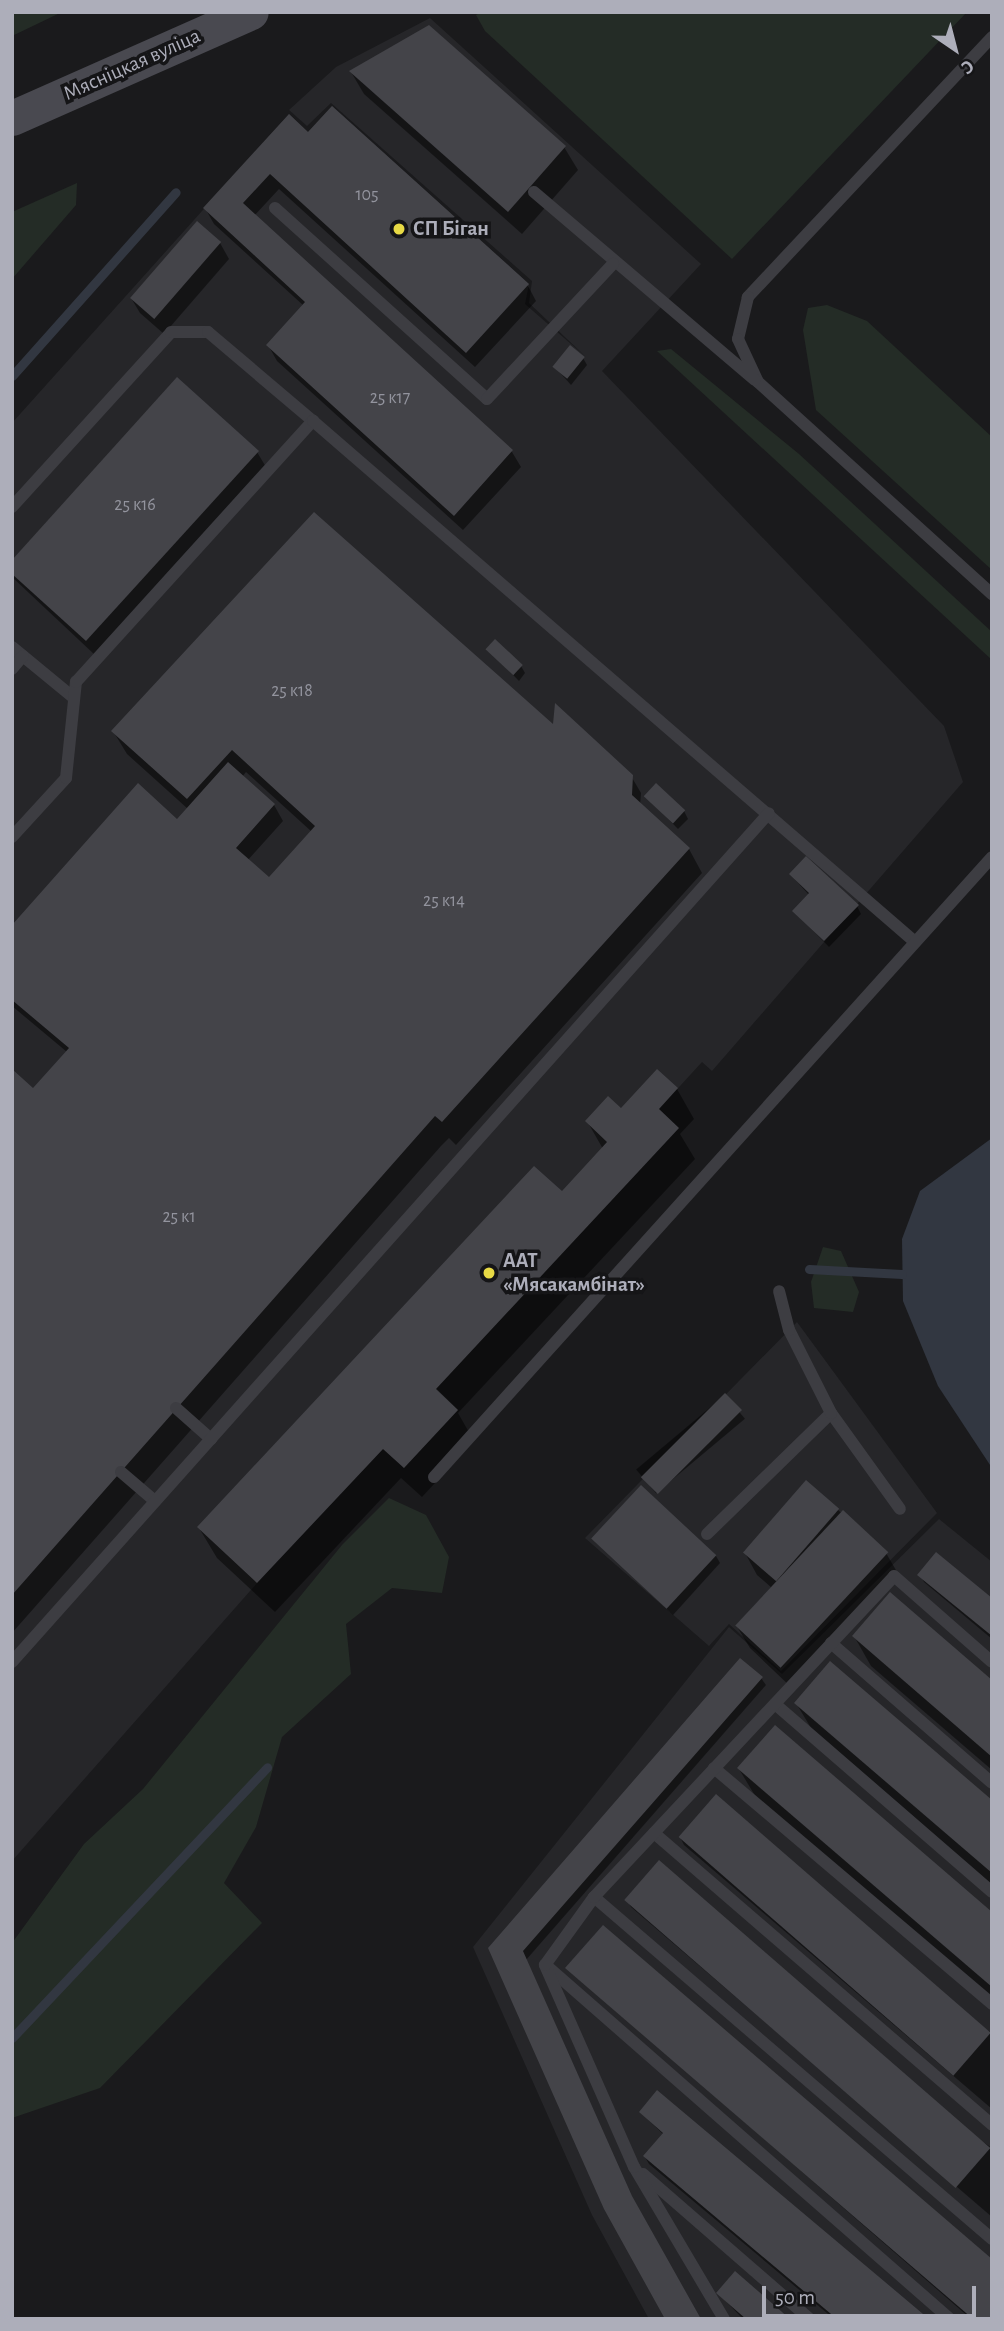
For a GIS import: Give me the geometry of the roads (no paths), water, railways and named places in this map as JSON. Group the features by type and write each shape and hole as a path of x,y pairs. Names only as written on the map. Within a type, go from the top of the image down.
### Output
{"main road":[{"name":"Мясніцкая вуліца","path":"12,118 251,12"}],"lane":[{"path":"758,382 738,339 748,297 992,37"},
{"path":"534,192 613,264 758,382 992,594"},
{"path":"275,208 487,399 613,264"},
{"path":"12,507 171,332 208,332 769,813 915,942"},
{"path":"12,837 66,778 76,682 313,421"},
{"path":"12,647 74,698"},
{"path":"12,669 23,656"},
{"path":"12,1662 769,813"},
{"path":"434,1476 992,857"},
{"path":"779,1292 789,1330 831,1413 900,1509"},
{"path":"176,1408 211,1439"},
{"path":"707,1534 831,1413"},
{"path":"121,1472 155,1502"},
{"path":"545,1965 594,1897 894,1576 992,1662"},
{"path":"831,1643 992,1783"},
{"path":"775,1704 992,1892"},
{"path":"714,1769 992,2004"},
{"path":"654,1833 992,2125"},
{"path":"594,1897 992,2239"},
{"path":"545,1965 634,2167 724,2319"},
{"path":"545,1965 950,2319"},
{"path":"634,2167 810,2319"}],"waterway":[{"path":"12,376 176,192"},
{"path":"809,1269 902,1274"},
{"path":"12,2038 267,1767"}],"place":[{"name":"СП Біган","path":"399,229"},
{"name":"ААТ «Мясакамбінат»","path":"489,1273"}]}
